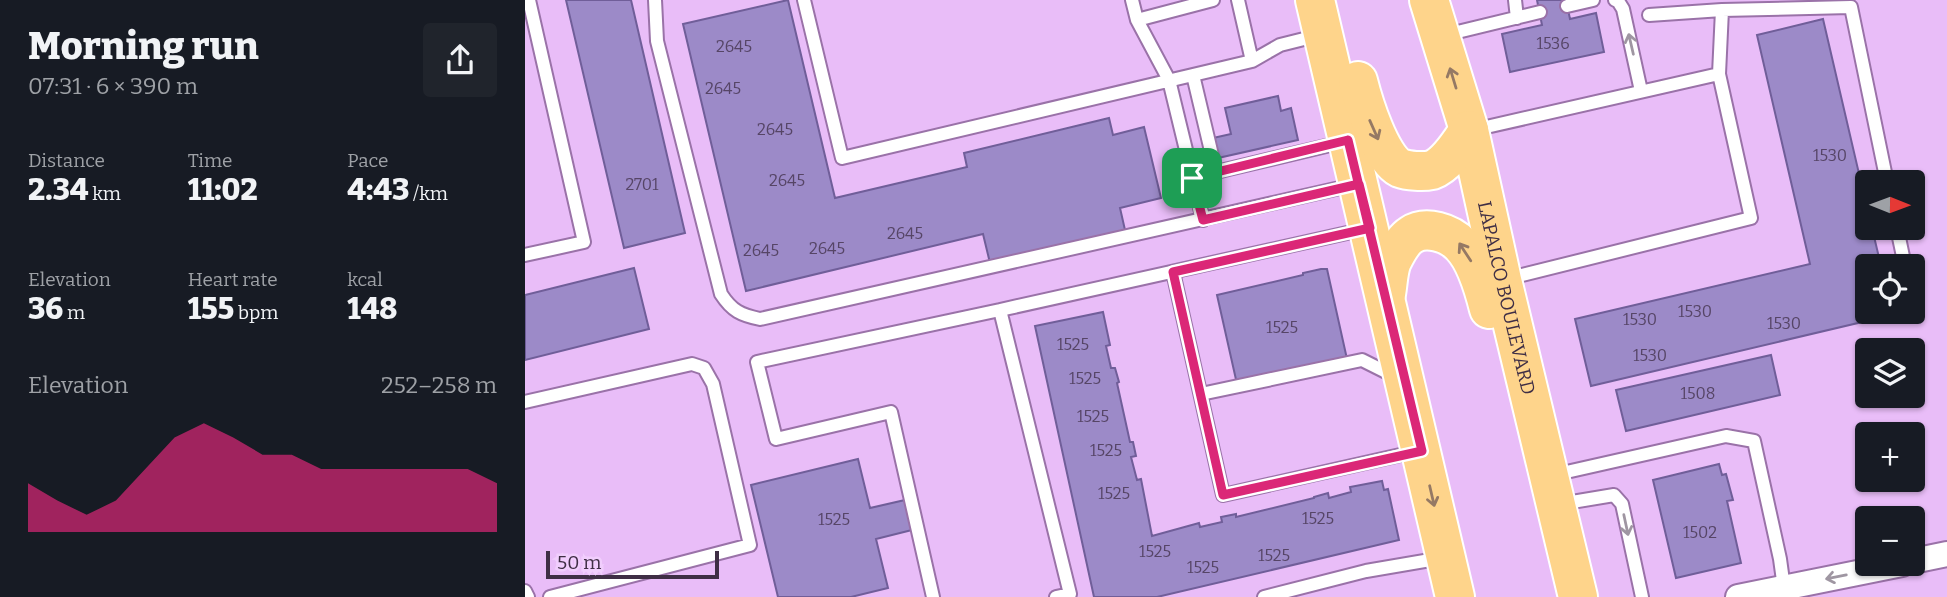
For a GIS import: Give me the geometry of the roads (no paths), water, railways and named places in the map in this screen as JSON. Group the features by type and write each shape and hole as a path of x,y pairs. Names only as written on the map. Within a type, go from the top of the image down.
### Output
{"main road":[{"name":"LAPALCO BOULEVARD","path":"1432,10 1469,130 1578,597"},
{"path":"1321,11 1341,18 1373,129 1398,167 1417,171 1433,169 1445,161 1469,130"},
{"path":"1321,11 1348,140 1455,597"},
{"path":"1386,297 1392,262 1412,234 1431,230 1449,234 1463,246 1482,282 1505,373 1537,427"}],"street":[{"path":"1925,559 1947,554"},
{"path":"1738,597 1855,573"}],"lane":[{"path":"525,255 584,242 529,0"},
{"path":"655,0 657,41 721,294 728,306 743,315 760,319 1359,184"},
{"path":"804,0 842,158 1252,61 1280,46 1321,11"},
{"path":"1132,0 1137,20 1168,80 1203,220"},
{"path":"1137,20 1213,0"},
{"path":"1238,0 1252,61"},
{"path":"1515,0 1517,18"},
{"path":"1567,6 1593,0"},
{"path":"1617,0 1623,9 1641,91"},
{"path":"1649,15 1722,10 1851,7 1885,170"},
{"path":"1432,10 1517,18 1540,12"},
{"path":"1502,280 1751,218 1719,74 1722,10"},
{"path":"1469,130 1719,74"},
{"path":"1193,75 1216,172"},
{"path":"1192,178 1348,140"},
{"path":"933,597 891,412 776,439 757,362 1370,228"},
{"path":"1173,272 1223,495 1422,451"},
{"path":"1000,310 1070,594 1056,597"},
{"path":"1201,394 1362,360 1406,381"},
{"path":"525,402 692,365 704,368 713,384 750,544 550,597"},
{"path":"1553,490 1726,436 1754,441 1784,587"},
{"path":"1553,490 1614,495 1622,504 1642,597"},
{"path":"1264,597 1366,570 1446,557"},
{"path":"525,591 528,597"}]}
